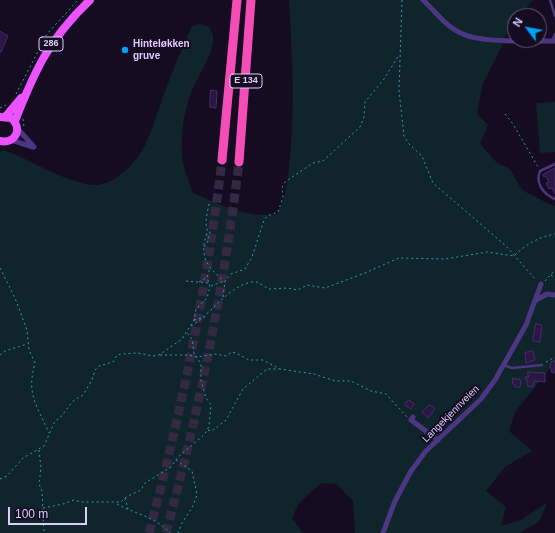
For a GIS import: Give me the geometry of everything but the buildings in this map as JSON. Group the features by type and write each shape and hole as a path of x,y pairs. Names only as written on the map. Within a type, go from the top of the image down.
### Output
{"highway":[{"name":"E 134","path":"222,160 237,0"},
{"name":"E 134","path":"239,162 251,0"}],"main road":[{"name":"286","path":"19,96 15,121 3,116 19,96 56,37 69,20 90,0"},
{"path":"3,142 16,136 18,130 15,121"}],"street":[{"path":"423,0 450,26 465,35 482,38 554,41"},
{"path":"3,142 34,147 18,130"},
{"name":"Langekjennveien","path":"383,533 395,501 411,471 426,451 482,399 526,325 541,284"},
{"path":"535,301 547,294 555,295"},
{"path":"412,419 438,440"}],"lane":[{"path":"550,0 555,16"},
{"path":"554,41 555,34"},
{"path":"555,164 540,171 538,176 539,184 544,192 555,199"},
{"path":"503,365 512,368 542,365"}],"path":[{"path":"19,96 47,34 78,0"},
{"path":"402,0 399,90 404,136 409,144 422,156 433,183 506,246 541,284 555,270"},
{"path":"210,287 225,281 231,274 245,268 252,257 264,220 267,216 278,212 283,196 282,188 285,182 314,162 323,161 360,127 364,117 365,102 384,79 399,54"},
{"path":"0,108 8,104"},
{"path":"505,114 530,152 540,171"},
{"path":"203,247 210,238 210,232 207,230 206,222 209,204"},
{"path":"207,230 204,237 203,247 206,262 210,268 225,281"},
{"path":"514,256 525,246 539,238 555,234"},
{"path":"222,298 252,282 257,282 269,289 288,288 294,290 307,285 325,288 399,258 445,259 487,252 514,256"},
{"path":"0,268 15,298 27,330 28,344 35,362 31,375 34,401 37,411 49,433"},
{"path":"159,355 182,339 191,326 196,309 207,298 210,287 207,277 210,268"},
{"path":"551,275 555,278"},
{"path":"198,282 207,277"},
{"path":"186,281 209,284"},
{"path":"191,326 205,317 219,304 222,298 225,281"},
{"path":"194,320 205,317"},
{"path":"116,503 141,490 145,483 171,467 176,460 208,430 211,405 206,398 200,381 201,364 194,353 192,339 186,333"},
{"path":"0,355 5,351 28,344"},
{"path":"0,479 7,476 23,458 44,446 55,421 60,418 73,401 83,395 92,380 95,370 99,366 113,362 117,355 138,353 153,356 189,355 197,357 216,354 226,356 232,352 250,360 263,360 280,369"},
{"path":"542,365 555,357"},
{"path":"208,430 212,431 226,420 243,389 267,370 280,369 314,374 335,381 348,380 371,391 386,394 397,408 412,419"},
{"path":"39,450 41,468 39,484 42,492 44,533"},
{"path":"176,460 192,471 197,495 192,508 182,523 178,533"},
{"path":"125,498 128,509"},
{"path":"43,508 74,500 81,502 116,503 160,522 170,533"}],"shaded area":[{"path":"289,0 533,0 526,8 507,8 507,33 501,42 503,44 483,83 477,114 488,125 480,144 497,163 510,169 522,190 555,206 555,362 515,412 509,431 532,451 505,467 486,491 506,507 501,526 521,520 548,502 539,522 519,533 355,533 353,501 337,484 321,483 299,503 292,518 303,533 0,533 0,153 3,150 14,154 70,180 82,183 100,185 112,180 128,167 142,151 149,137 165,90 191,28 201,24 207,26 212,32 213,43 188,103 182,133 183,160 192,192 222,206 244,212 266,215 277,214 283,200 289,171 292,137"},
{"path":"555,102 555,152 540,153 536,103"}],"tunnel":[{"path":"149,533 183,394 209,254 222,160"},
{"path":"166,533 200,395 226,256 239,162"}],"place":[{"name":"Hinteløkken gruve","path":"125,50"}]}
